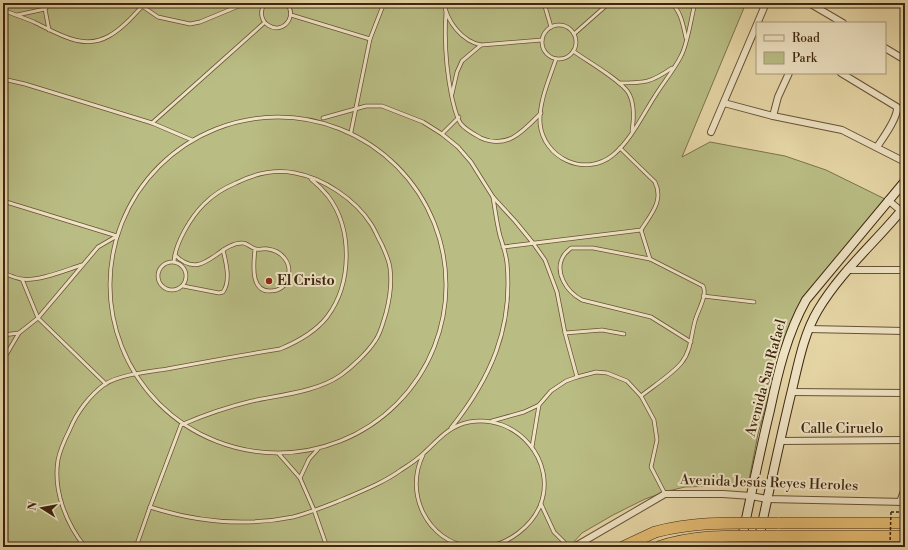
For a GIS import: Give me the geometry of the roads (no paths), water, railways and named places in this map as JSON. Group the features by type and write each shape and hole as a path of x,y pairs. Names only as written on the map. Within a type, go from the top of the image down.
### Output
{"highway":[{"path":"623,547 655,532 701,523 905,523"},
{"path":"658,547 681,540 705,536 777,536 903,540"}],"main road":[{"name":"Avenida San Rafael","path":"740,547 776,384 789,337 798,313 806,300 905,181"},
{"name":"Avenida San Rafael","path":"757,547 780,441 808,329 817,311 848,270 904,210"}],"street":[{"path":"758,22 766,3"},
{"path":"809,3 841,22"},
{"path":"711,132 756,27"},
{"path":"886,49 905,60"},
{"path":"773,116 778,97 789,74"},
{"path":"843,74 897,107 891,125 877,147"},
{"path":"724,103 773,116 842,130 905,162"},
{"path":"888,200 904,210"},
{"path":"848,270 905,270"},
{"path":"808,329 905,330"},
{"path":"792,392 905,393"},
{"name":"Calle Ciruelo","path":"780,441 905,440"},
{"path":"903,502 905,488"},
{"name":"Avenida Jesús Reyes Heroles","path":"574,547 665,494 723,494 751,496 767,500 903,502"}],"lane":[{"path":"18,16 45,9 50,3"},
{"path":"3,10 70,39 84,42 108,37 120,28 144,4 158,17 190,24 200,22 241,5 252,3"},
{"path":"265,3 261,13 264,23 272,28 282,27 287,24 291,15 291,10 287,3"},
{"path":"351,132 370,39 384,3"},
{"path":"444,3 449,19 461,34 474,43 481,45 542,40"},
{"path":"544,3 551,27"},
{"path":"574,34 609,3"},
{"path":"670,3 677,7 682,20 686,39"},
{"path":"556,59 542,100 540,112 542,130 550,148 559,157 568,162 588,166 600,162 612,156 632,133 682,55 695,3"},
{"path":"45,9 49,30"},
{"path":"446,12 444,36 445,62 452,96 458,118 461,123 471,133 485,139 498,142 511,140 525,129 540,112"},
{"path":"291,15 370,39"},
{"path":"152,123 264,23"},
{"path":"562,25 567,27 574,34 576,44 574,51 565,58 551,58 544,51 542,40 544,34 551,27 562,25"},
{"path":"452,96 457,72 462,61 481,45"},
{"path":"574,51 619,83 628,92 634,115 632,133"},
{"path":"619,83 646,82 658,77 674,67"},
{"path":"3,79 25,84 152,123 192,140"},
{"path":"323,118 351,132 372,146 392,161 408,176 418,192 435,230 442,254 446,280 445,304 442,327 428,360 408,390 380,417 361,430 318,449 279,454 260,452 226,444 181,425 161,409 134,374 120,342 115,322 112,298 117,236 130,205 142,187 172,156 192,140 221,125 268,116 323,118 366,106 382,106 423,122 442,134 458,147 471,162 493,198 533,243 545,260 557,292 565,332 577,377"},
{"path":"442,134 458,118"},
{"path":"620,148 654,182 658,189 659,195 656,205 641,230 650,259"},
{"path":"136,547 181,425 211,413 252,401 282,396 329,382 349,368 376,340 388,303 391,284 390,266 384,250 370,223 343,195 309,176 294,173 282,172 246,178 211,196 198,210 187,226 175,255 174,262"},
{"path":"85,547 78,539 65,516 59,494 57,476 58,460 62,445 75,418 87,401 106,384 134,374 280,349 295,343 327,318 341,292 345,277 345,238 340,218 328,196 309,176"},
{"path":"150,507 172,514 222,522 242,523 294,516 348,497 381,482 396,474 424,453 450,429 465,411 478,391 496,354 500,340 506,313 508,288 507,261 493,198"},
{"path":"3,201 117,236"},
{"path":"503,247 641,230"},
{"path":"3,360 19,333 38,318 98,247 117,236"},
{"path":"175,255 182,262 188,265 197,264 212,258 236,243 244,242 255,250 269,249 282,255 288,262 290,272 287,281 281,289 272,291 264,290 257,284 253,272 255,250"},
{"path":"641,396 681,364 686,357 691,342 694,322 704,296 705,290 703,286 650,259 593,248 571,248 564,254 560,272 566,286 572,294 582,300 651,317 691,342"},
{"path":"183,286 219,293 223,292 226,285 227,268 223,250"},
{"path":"174,262 183,267 186,276 183,286 177,290 169,291 162,288 158,281 157,274 161,267 167,263 174,262"},
{"path":"3,273 22,279 56,274 82,265"},
{"path":"22,279 38,318 106,384"},
{"path":"704,296 754,302"},
{"path":"565,332 602,330 624,334"},
{"path":"3,336 19,333"},
{"path":"450,429 470,422 491,422 524,412 539,405 551,391 566,381 596,372 607,373 627,381 641,396 654,420 657,440 651,467 665,494"},
{"path":"532,446 539,405"},
{"path":"487,547 499,544 513,537 522,530 531,520 541,504 544,487 542,471 532,446 513,430 491,422"},
{"path":"300,478 304,467 318,449"},
{"path":"424,453 416,475 418,502 422,512 429,523 439,533 453,542 470,547"},
{"path":"279,454 300,478 314,510 327,547"},
{"path":"541,504 554,532 568,547"},
{"path":"452,547 453,542"},
{"path":"499,544 502,547"}],"place":[{"name":"El Cristo","path":"269,281"}]}
